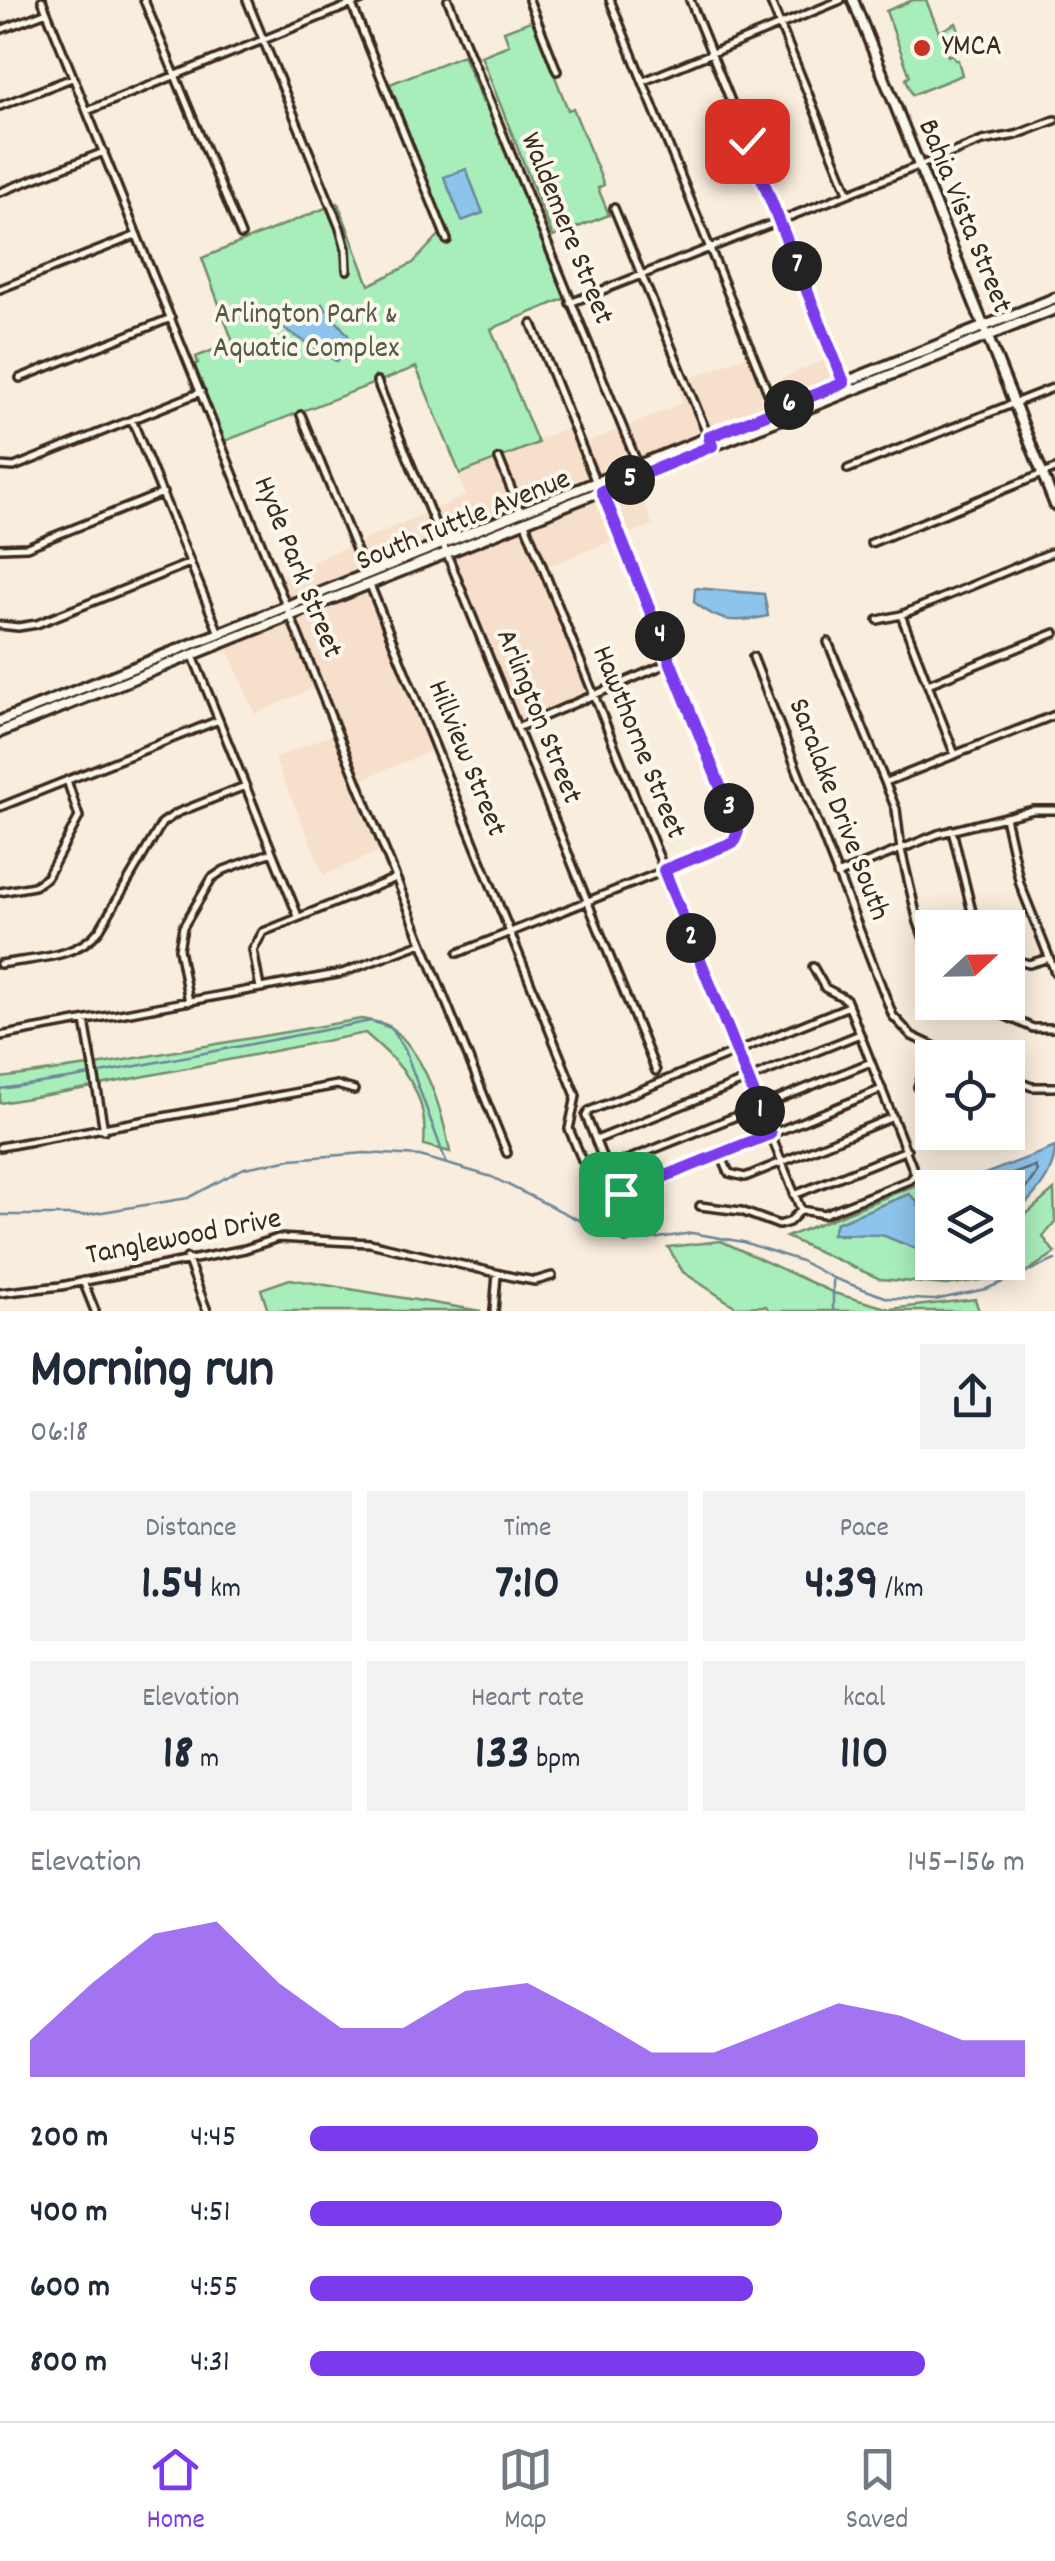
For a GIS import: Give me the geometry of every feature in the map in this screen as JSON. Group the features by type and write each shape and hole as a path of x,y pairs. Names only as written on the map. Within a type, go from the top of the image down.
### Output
{"main road":[{"name":"Bahia Vista Street","path":"852,0 1055,505"},
{"name":"South Tuttle Avenue","path":"0,720 366,574 524,522 711,441 848,392 1055,298"},
{"name":"South Tuttle Avenue","path":"777,415 844,383 1055,309"},
{"name":"South Tuttle Avenue","path":"0,732 370,584 520,512 600,486"}],"street":[{"name":"Hyde Park Street","path":"42,0 507,1153"},
{"path":"144,0 241,235"},
{"path":"247,0 340,228 347,270"},
{"path":"87,111 362,0"},
{"name":"Waldemere Street","path":"448,0 640,470"},
{"path":"529,0 556,71"},
{"path":"610,0 777,415"},
{"path":"690,0 848,392"},
{"path":"770,0 848,192"},
{"path":"644,81 842,0"},
{"path":"351,2 447,240"},
{"path":"0,30 47,12"},
{"path":"0,106 73,78"},
{"path":"570,303 982,140 1016,135 1055,120"},
{"path":"0,192 104,152"},
{"path":"614,208 711,441"},
{"path":"0,289 137,235"},
{"path":"20,378 171,318"},
{"path":"458,954 736,840 738,831 532,324"},
{"name":"Arlington Street","path":"377,381 656,1071"},
{"path":"848,470 1055,387"},
{"path":"0,466 14,467 202,392"},
{"name":"Hillview Street","path":"301,415 576,1096 575,1109 568,1121 583,1162"},
{"path":"132,420 219,633"},
{"name":"Hawthorne Street","path":"499,459 800,1210"},
{"path":"872,543 1055,469"},
{"path":"0,548 27,547 163,493"},
{"path":"878,620 900,615 1055,551"},
{"path":"0,625 36,624 191,562"},
{"path":"900,615 955,755"},
{"path":"926,684 1055,633"},
{"path":"828,642 898,816 900,850 915,910"},
{"path":"193,656 298,916"},
{"name":"Saralake Drive South","path":"754,657 896,1020 921,1040"},
{"path":"517,728 670,662"},
{"path":"885,782 1055,715"},
{"path":"0,807 219,720"},
{"path":"0,892 34,886 51,872 79,816 67,780"},
{"path":"0,964 66,952 88,943 162,823 177,813 245,786"},
{"path":"837,875 952,830 1032,810 1055,810"},
{"path":"1005,817 1020,884 1055,972"},
{"path":"952,830 972,910"},
{"path":"189,1002 180,949 181,934 191,913 218,873 272,852"},
{"path":"260,988 253,956 258,937 267,929 396,878"},
{"path":"0,1036 352,971 422,943"},
{"path":"1025,963 1049,958"},
{"path":"700,1206 742,1212 779,1225 800,1210 824,1214 910,1180 915,1174 849,1006 844,997 822,984 813,967"},
{"path":"849,1006 587,1113 607,1168 618,1194 882,1089"},
{"path":"1015,1020 1033,1028 1055,1028"},
{"path":"85,1021 104,1130"},
{"path":"596,1140 860,1034"},
{"path":"607,1168 871,1062"},
{"path":"0,1147 337,1085 354,1090"},
{"path":"1025,1085 1055,1087"},
{"path":"720,1154 727,1171 741,1178 893,1117"},
{"path":"794,1195 907,1150"},
{"name":"Tanglewood Drive","path":"0,1292 83,1281 284,1238 370,1243 534,1281 552,1276"},
{"path":"187,1258 207,1311"},
{"path":"494,1311 497,1274"},
{"path":"83,1281 96,1311"}],"shaded area":[{"path":"748,355 770,409 711,432 689,379"},
{"path":"830,357 839,381 777,406 767,385"},
{"path":"682,382 704,435 640,461 626,427 682,403 678,384"},
{"path":"571,427 593,480 522,508 501,455 495,458 516,510 445,538 433,510 465,496 458,470"},
{"path":"619,429 633,463 600,477 586,443"},
{"path":"636,480 653,525 624,536 606,493"},
{"path":"600,496 617,539 546,567 529,523"},
{"path":"427,512 439,541 368,570 357,543"},
{"path":"522,526 589,694 519,723 452,554"},
{"path":"350,545 361,572 291,601 280,576"},
{"path":"368,588 433,750 361,780 296,617"},
{"path":"290,620 316,687 255,714 226,646"},
{"path":"334,734 381,851 324,875 274,758"}],"green space":[{"name":"YMCA","path":"913,0 926,0 939,32 956,23 961,36 943,42 948,56 952,54 958,60 962,75 912,95 906,79 910,76 886,11"},
{"path":"533,20 568,110 573,108 604,185 598,188 609,215 553,237 481,56 509,45 504,31"},
{"name":"Arlington Park & Aquatic Complex","path":"463,55 566,298 491,329 538,443 460,474 416,367 225,441 194,365 198,363 196,357 233,342 202,258 328,207 350,261 348,241 334,204 338,203 369,285 413,263 441,233 445,244 451,242 390,84"},
{"path":"361,1019 389,1026 415,1054 437,1102 450,1152 424,1145 422,1110 410,1081 365,1033 100,1085 96,1065"},
{"path":"89,1066 93,1087 0,1103 0,1078"},
{"path":"915,1185 915,1200 839,1236 876,1234 915,1247 915,1280 981,1280 946,1285 880,1279 786,1237"},
{"path":"1054,1190 1055,1222 1043,1237 1055,1253 1025,1273 1025,1215"},
{"path":"721,1241 834,1293 890,1309 975,1299 979,1311 769,1311 766,1306 736,1307 683,1272 668,1247"},
{"path":"290,1279 481,1311 268,1311 261,1289"}],"water":[{"path":"466,169 483,213 462,221 444,177"},
{"path":"322,304 348,335 351,355 336,361 283,328 285,319"},
{"path":"695,588 764,594 768,616 721,618 694,602"},
{"path":"1055,1147 1046,1179 1025,1204 1025,1170 995,1170"},
{"path":"909,1194 915,1199 915,1249 882,1235 832,1234 836,1223"}],"waterway":[{"path":"0,1089 371,1021 391,1028 405,1050 446,1162"},
{"path":"0,1215 84,1215 188,1198 244,1168 292,1159 365,1153 420,1156 492,1177 625,1243 692,1233 743,1242 801,1261 833,1278 888,1298 935,1300 986,1289 1055,1260"},
{"path":"833,1278 833,1311"}],"place":[{"name":"YMCA","path":"922,48"}],"route":[{"path":"621,1194 770,1134 664,870 734,842 738,831 602,491 712,446 709,437 844,383 747,141"}]}
